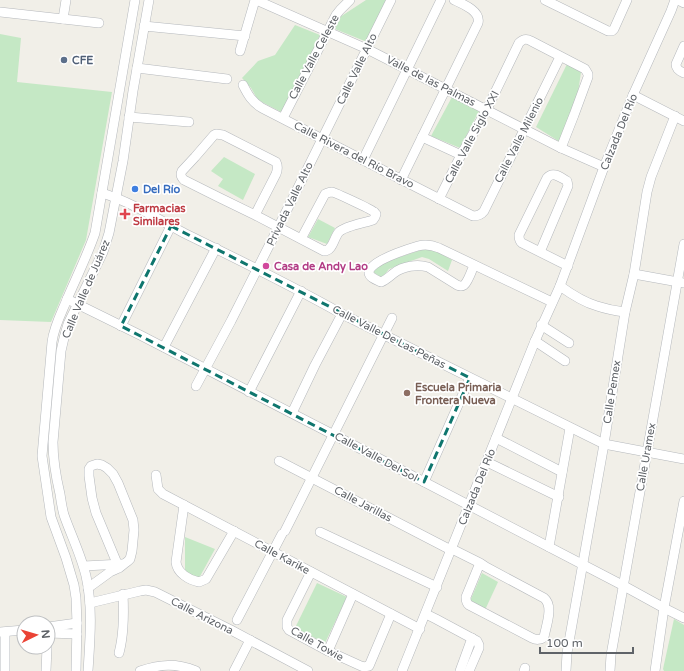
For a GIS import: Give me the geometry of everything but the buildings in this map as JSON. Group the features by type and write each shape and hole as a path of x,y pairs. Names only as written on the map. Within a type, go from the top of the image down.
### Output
{"street":[{"path":"63,19 66,0"},
{"name":"Calle Valle de Juárez","path":"76,671 76,598 70,571 51,517 42,456 52,336 89,251 94,234 135,0"},
{"name":"Calle Valle de Juárez","path":"88,671 90,602 88,588 84,566 64,514 53,455 59,363 68,324 103,252 112,222 149,0"},
{"path":"240,51 256,0"},
{"name":"Valle de las Palmas","path":"256,0 367,49 561,148 604,167"},
{"name":"Calle Valle Celeste","path":"283,118 327,32 340,10 350,0"},
{"name":"Calle Valle Alto","path":"322,139 391,0"},
{"path":"363,160 441,0"},
{"path":"401,180 479,20 475,12 454,0"},
{"path":"545,0 608,31 614,29 626,0"},
{"name":"Calzada Del Río","path":"402,671 437,587 449,550 487,462 541,325 560,286 604,167 633,95 675,0"},
{"path":"678,0 684,3"},
{"path":"0,12 99,23"},
{"path":"144,26 245,36"},
{"name":"Calle Valle Siglo XXI","path":"439,199 487,109 519,43 523,40 531,41 560,57"},
{"path":"684,46 676,67 684,74"},
{"path":"560,57 585,69 588,77 561,148"},
{"name":"Calle Valle Milenio","path":"473,216 480,215 484,211 560,57"},
{"path":"137,68 227,79"},
{"name":"Calle Rivera del Río Bravo","path":"243,86 248,95 256,104 473,216"},
{"path":"120,89 133,91"},
{"path":"633,95 684,121"},
{"path":"129,116 189,122"},
{"name":"Calle Pemex","path":"566,671 567,653 604,444 625,312 634,274 647,192 651,177 675,116"},
{"path":"255,215 276,174 278,167 277,164 276,162 223,135 216,134 182,171 181,177 186,182 255,215 324,251 328,251 330,249 339,232 373,220 376,214 352,200 328,192 301,238"},
{"path":"422,137 461,156"},
{"name":"Privada Valle Alto","path":"257,269 322,139"},
{"path":"540,252 568,186 567,180 555,174 547,178 519,235 519,238 522,243 540,252 568,266"},
{"name":"Calle Valle De Las Peñas","path":"102,193 116,197 301,291 342,314 604,444 684,459"},
{"path":"121,326 171,226"},
{"name":"Calle Uramex","path":"610,671 611,655 647,452 681,283 684,244"},
{"path":"474,265 467,281 462,286 457,285 423,266 410,266 400,269 381,282 371,277 369,273 369,269 372,265 382,259 410,248 423,245 434,246 552,302"},
{"path":"164,347 216,248"},
{"path":"196,386 257,269"},
{"path":"634,274 681,283"},
{"path":"560,286 571,294 590,304 625,312"},
{"path":"249,392 301,291"},
{"name":"Calle Valle Del Sol","path":"67,299 334,434 684,618"},
{"path":"292,413 342,314"},
{"path":"237,620 312,478 392,318"},
{"path":"541,325 569,343"},
{"path":"52,336 64,338"},
{"path":"535,341 564,361"},
{"path":"424,482 470,378"},
{"path":"549,547 570,428"},
{"path":"496,438 562,472"},
{"name":"Calle Jarillas","path":"279,461 544,598 548,603 549,608 544,637 534,639 469,606 466,602 466,596 482,566"},
{"path":"487,462 558,497"},
{"path":"88,588 130,559 134,530 133,520 116,477 107,468 97,464 91,466 90,469 89,476 92,498 96,513 120,565"},
{"name":"Calle Karike","path":"156,475 157,485 160,492 420,629"},
{"path":"655,671 664,608 684,501"},
{"path":"184,505 176,562 177,567 182,574 194,581 199,582 206,578 234,531"},
{"path":"51,517 64,514"},
{"path":"320,532 437,587"},
{"path":"84,566 120,565"},
{"name":"Calle Towie","path":"311,572 287,620 287,627 289,630 328,651 360,666 369,666 391,614"},
{"name":"Calle Arizona","path":"90,602 146,590 155,592 308,671"},
{"path":"118,653 122,640 124,615 123,594"},
{"path":"328,651 353,594"},
{"path":"426,614 477,641 479,648 469,671"},
{"path":"56,626 77,623"},
{"path":"5,671 3,632 16,631"},
{"path":"56,633 77,634"},
{"path":"460,671 472,638"},
{"path":"234,671 250,640"},
{"path":"46,671 47,655"},
{"path":"140,671 150,667 165,665 182,666 196,671"}],"highlighted area":[{"path":"171,226 470,378 424,482 121,326"}],"green space":[{"path":"366,0 387,0 367,42 335,29 340,17"},
{"path":"295,25 320,35 283,113 258,100 251,88 242,78 258,61 275,55"},
{"path":"0,34 21,38 17,82 112,92 86,240 51,322 0,320"},
{"path":"567,64 581,72 578,93 560,142 536,127"},
{"path":"452,97 479,111 460,148 431,136"},
{"path":"224,157 255,174 243,200 218,186 223,179 211,171"},
{"path":"318,219 335,228 327,244 308,237"},
{"path":"430,247 452,260 448,271 429,259 422,257 389,269 382,278 373,272 376,265"},
{"path":"185,537 215,549 198,580 185,574"},
{"path":"482,573 498,582 485,610 470,601"},
{"path":"317,583 347,597 325,643 295,628"},
{"path":"674,619 684,625 684,671 664,671 663,669"}],"place":[{"name":"CFE","path":"64,60"},
{"name":"Del Río","path":"135,189"},
{"name":"Farmacias Similares","path":"125,214"},
{"name":"Casa de Andy Lao","path":"266,266"},
{"name":"Escuela Primaria Frontera Nueva","path":"407,393"}]}
